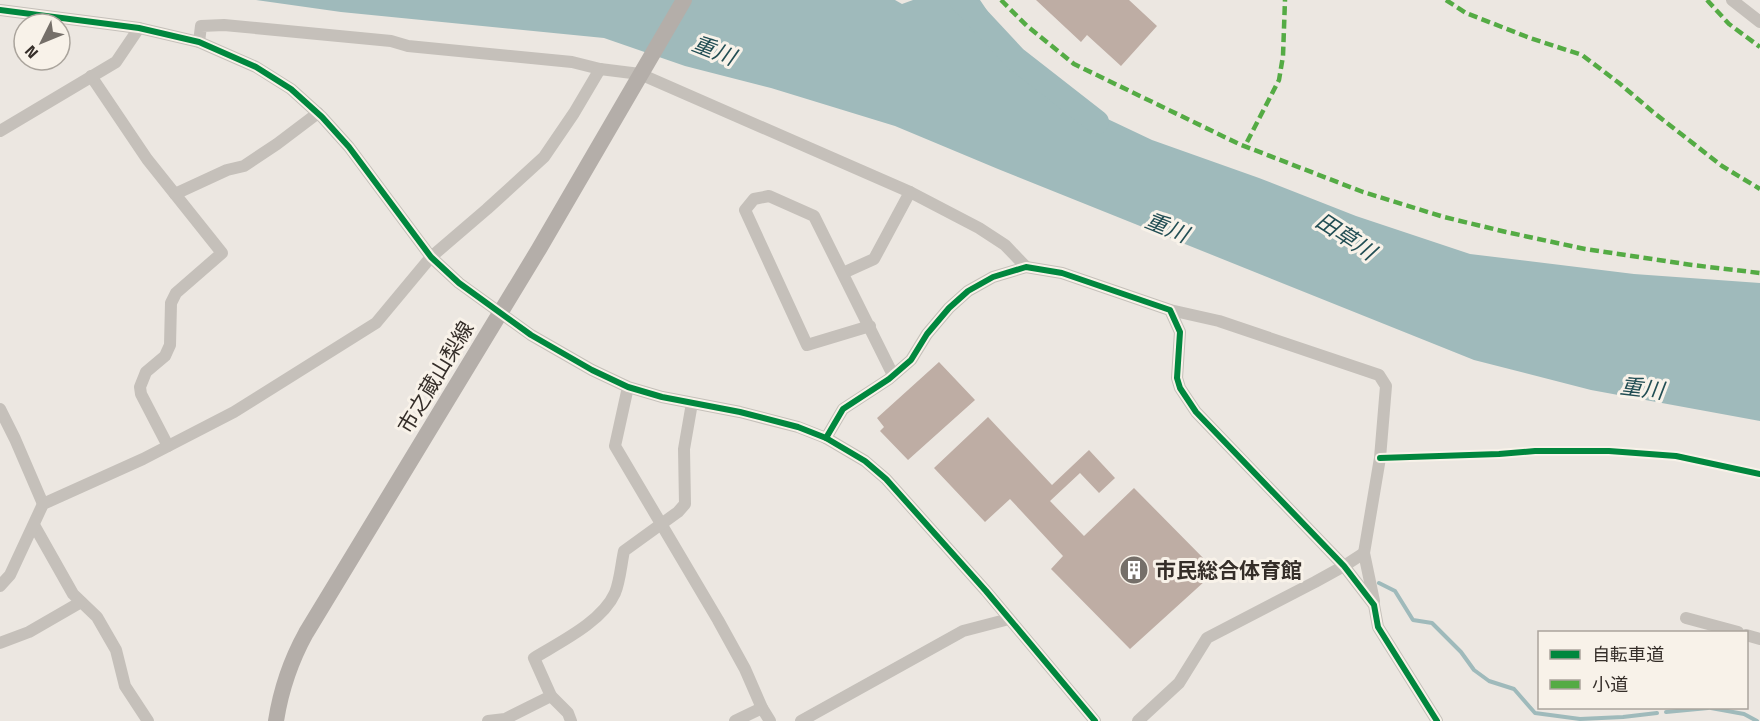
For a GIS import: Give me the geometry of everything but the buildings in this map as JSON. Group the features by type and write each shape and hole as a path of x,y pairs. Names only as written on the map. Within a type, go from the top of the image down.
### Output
{"main road":[{"name":"市之蔵山梨線","path":"276,721 279,698 287,672 301,643 539,249 684,0"}],"street":[{"path":"1732,0 1760,22"},
{"path":"0,10 139,28 199,42 256,67 291,89 318,113 349,147 431,257 459,283 531,335 627,387 798,427 826,438 865,461 886,479 986,591 1095,721"},
{"path":"199,42 201,26 224,25 572,62 600,69 642,70 910,192 979,228 1005,245 1026,267"},
{"path":"0,131 116,62 139,28"},
{"path":"0,586 10,575 43,504 168,446 234,412 376,323 431,257 495,203 544,157 600,69"},
{"path":"91,76 147,159 222,253 176,293 171,303 170,345 165,356 146,372 140,387 141,394 168,446"},
{"path":"175,194 227,170 244,166 318,113"},
{"path":"843,273 874,259 910,192"},
{"path":"870,326 807,345 745,210 754,199 769,196 814,216 870,326 893,375"},
{"path":"826,438 843,409 911,360 927,334 949,308 968,291 993,277 1026,267 1062,273 1170,310 1219,321 1379,375 1386,386 1380,458 1364,553 1378,627 1437,721"},
{"path":"1170,310 1180,332 1177,378 1180,388 1196,412 1344,566 1374,605"},
{"path":"627,387 615,446 734,649 770,721"},
{"path":"571,721 568,713 551,696 534,658 585,628 608,604 615,592 624,551 678,512 685,504 684,450 692,403"},
{"path":"0,409 43,504"},
{"path":"34,525 73,594 97,617 116,650 125,686 148,721"},
{"path":"1138,721 1179,683 1207,638 1344,566 1364,553"},
{"path":"0,642 29,632 81,602"},
{"path":"1686,618 1731,631"},
{"path":"801,721 963,631 1009,619"},
{"path":"488,721 505,719 551,696"},
{"path":"735,721 762,708"}],"water":[{"name":"重川","path":"256,0 895,0 902,4 913,0 980,0 1038,86 1152,140 1356,216 1470,254 1634,274 1760,283 1760,421 1591,390 1474,360 895,126 771,88 685,66 604,38 341,12"}],"waterway":[{"name":"田草川","path":"961,0 1015,58 1097,122"},
{"path":"1379,583 1395,591 1413,620 1432,623 1461,652 1474,670 1489,681 1514,689 1535,713 1580,719 1657,713"},
{"path":"1666,712 1698,709"},
{"path":"1716,709 1744,714 1757,721"}],"marked path":[{"path":"1001,0 1027,26 1074,64 1239,144 1363,192 1444,217 1585,249 1760,273"},
{"path":"1247,142 1279,80 1283,56 1285,0"},
{"path":"1446,0 1466,13 1582,55 1722,166 1760,189"},
{"path":"1707,0 1729,24 1760,47"}],"cycle path":[{"path":"0,10 139,28 199,42 256,67 291,89 322,117 349,147 431,257 459,283 531,335 592,370 628,387 662,397 740,412 798,427 826,438 865,461 886,479 986,591 1095,721"},
{"path":"826,438 843,409 889,379 911,360 927,334 949,308 968,291 993,277 1026,267 1062,273 1170,310 1180,332 1177,378 1180,388 1196,412 1344,566 1374,605 1378,627 1437,721"},
{"path":"1380,458 1535,451 1609,451 1676,456 1760,474"}],"place":[{"name":"市民総合体育館","path":"1134,570"}]}
